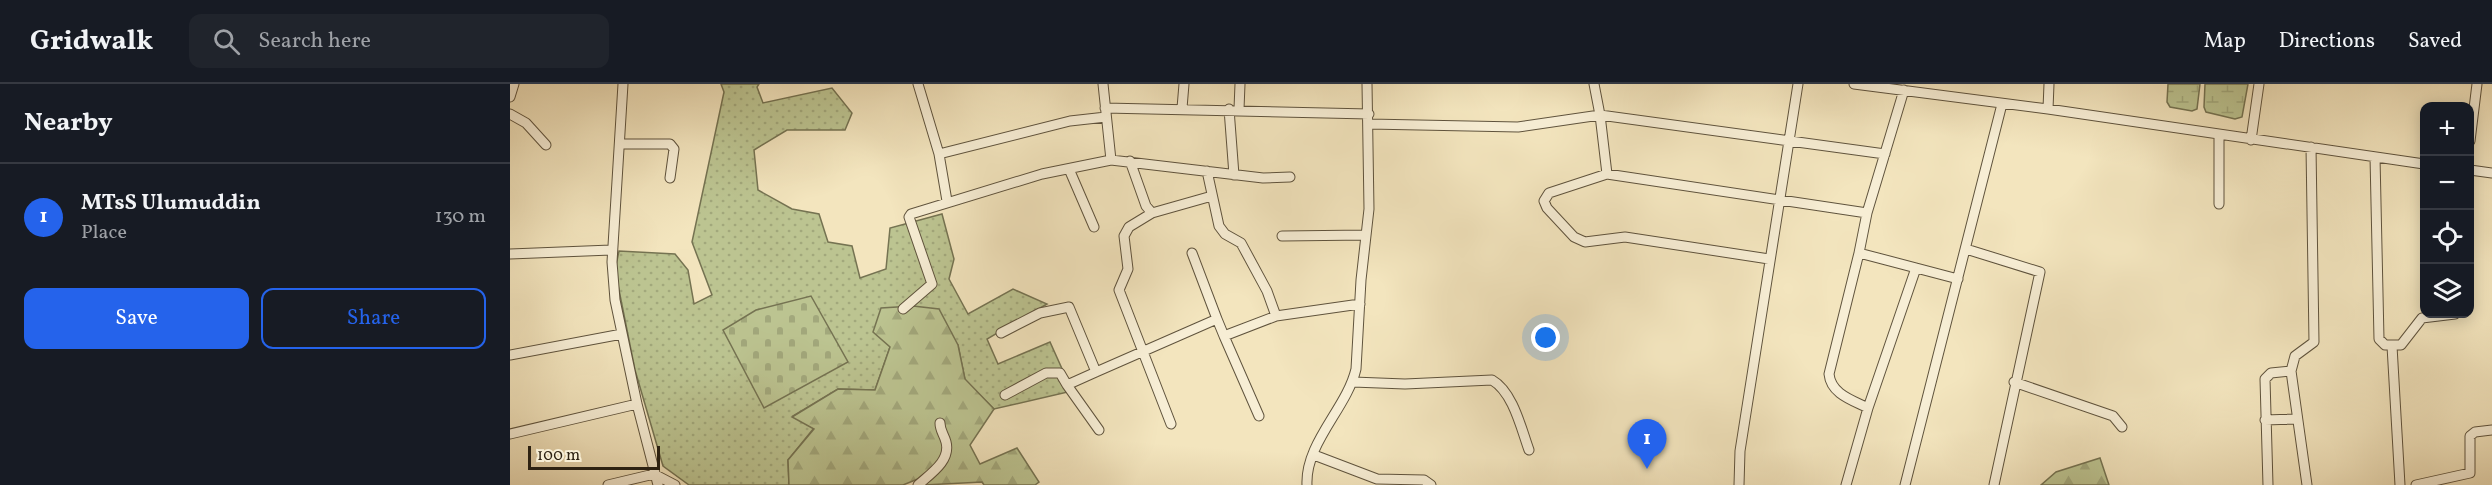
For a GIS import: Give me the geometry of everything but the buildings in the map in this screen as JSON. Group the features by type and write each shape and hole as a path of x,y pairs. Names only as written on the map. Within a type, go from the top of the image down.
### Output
{"street":[{"path":"510,97 514,84"},
{"path":"623,84 611,250 615,300 637,404 658,485"},
{"path":"918,84 939,154 947,201"},
{"path":"1104,84 1111,160"},
{"path":"1182,108 1184,84"},
{"path":"1234,175 1234,109 1240,84"},
{"path":"1305,483 1314,455 1353,382 1366,236 1369,119 1367,84"},
{"path":"1594,84 1607,174"},
{"path":"1739,485 1740,451 1798,84"},
{"path":"1854,84 1878,85 2420,163"},
{"path":"2048,109 2049,84"},
{"path":"2251,140 2259,84"},
{"path":"2474,105 2477,84"},
{"path":"1868,408 1835,391 1830,384 1829,374 1867,213 1904,90"},
{"path":"1905,485 2002,104"},
{"path":"939,154 1106,112 1182,108 1234,109 1518,127 1600,115 1885,154"},
{"path":"510,114 526,123 546,145"},
{"path":"2219,135 2219,204"},
{"path":"620,144 670,144 674,149 670,178"},
{"path":"2307,485 2291,371 2295,356 2314,342 2311,147"},
{"path":"2375,157 2379,339 2382,344 2392,346 2404,343 2422,318"},
{"path":"903,309 932,284 909,216 947,201 1111,160 1234,175 1290,177"},
{"path":"1130,161 1146,206 1152,213"},
{"path":"1069,169 1094,227"},
{"path":"2474,170 2492,172"},
{"path":"1207,171 1219,226 1225,234 1241,243 1267,291 1276,316"},
{"path":"1769,259 1624,237 1590,242 1578,239 1547,208 1544,201 1549,194 1607,174 1867,213"},
{"path":"1171,424 1119,290 1128,269 1124,236 1129,227 1152,213 1212,196"},
{"path":"1282,236 1366,236"},
{"path":"1966,249 2040,272 2014,382 1994,485"},
{"path":"510,254 611,250"},
{"path":"1192,253 1217,319 1259,416"},
{"path":"1859,253 1958,279"},
{"path":"1846,485 1868,408 1916,268"},
{"path":"1224,336 1276,316 1360,304"},
{"path":"1001,333 1040,313 1069,307 1096,372"},
{"path":"1067,385 1217,319"},
{"path":"510,355 622,334"},
{"path":"2392,346 2400,485"},
{"path":"1005,395 1047,373 1056,371 1099,430"},
{"path":"2268,485 2265,379 2271,373 2291,371"},
{"path":"1353,382 1404,384 1492,380 1509,398 1529,450"},
{"path":"2014,382 2113,416 2122,427"},
{"path":"510,434 637,404"},
{"path":"2265,420 2297,419"},
{"path":"918,485 939,467 945,455 946,443 940,423"},
{"path":"2416,485 2470,473 2470,436 2475,432 2492,430"},
{"path":"1314,455 1377,479 1424,480 1431,485"},
{"path":"608,485 654,474 675,485"}],"green space":[{"path":"721,84 759,84 757,87 763,103 832,88 852,113 845,130 787,130 754,150 758,190 792,209 819,214 828,242 852,246 860,278 886,269 890,228 942,214 954,259 949,279 968,314 1013,289 1047,304 987,339 998,364 1050,342 1072,391 994,409 965,380 958,345 890,347 875,390 838,389 793,416 814,428 788,460 789,485 689,485 663,466 635,370 615,270 619,251 675,254 688,270 694,304 712,295 692,242 724,92"},
{"path":"2168,84 2200,84 2197,109 2192,111 2170,107 2167,102"},
{"path":"2205,84 2248,84 2242,117 2235,119 2206,112 2204,107"},
{"path":"811,296 848,362 764,408 723,330 756,310"},
{"path":"913,306 939,309 958,345 965,379 994,409 970,445 980,464 1017,448 1039,482 1035,485 984,485 982,482 924,485 918,479 903,485 789,485 788,460 814,429 792,417 838,389 875,390 890,347 873,332 881,308"},
{"path":"2100,458 2109,485 2041,485 2056,472"}],"place":[{"name":"MTsS Ulumuddin","path":"1647,469"}]}
